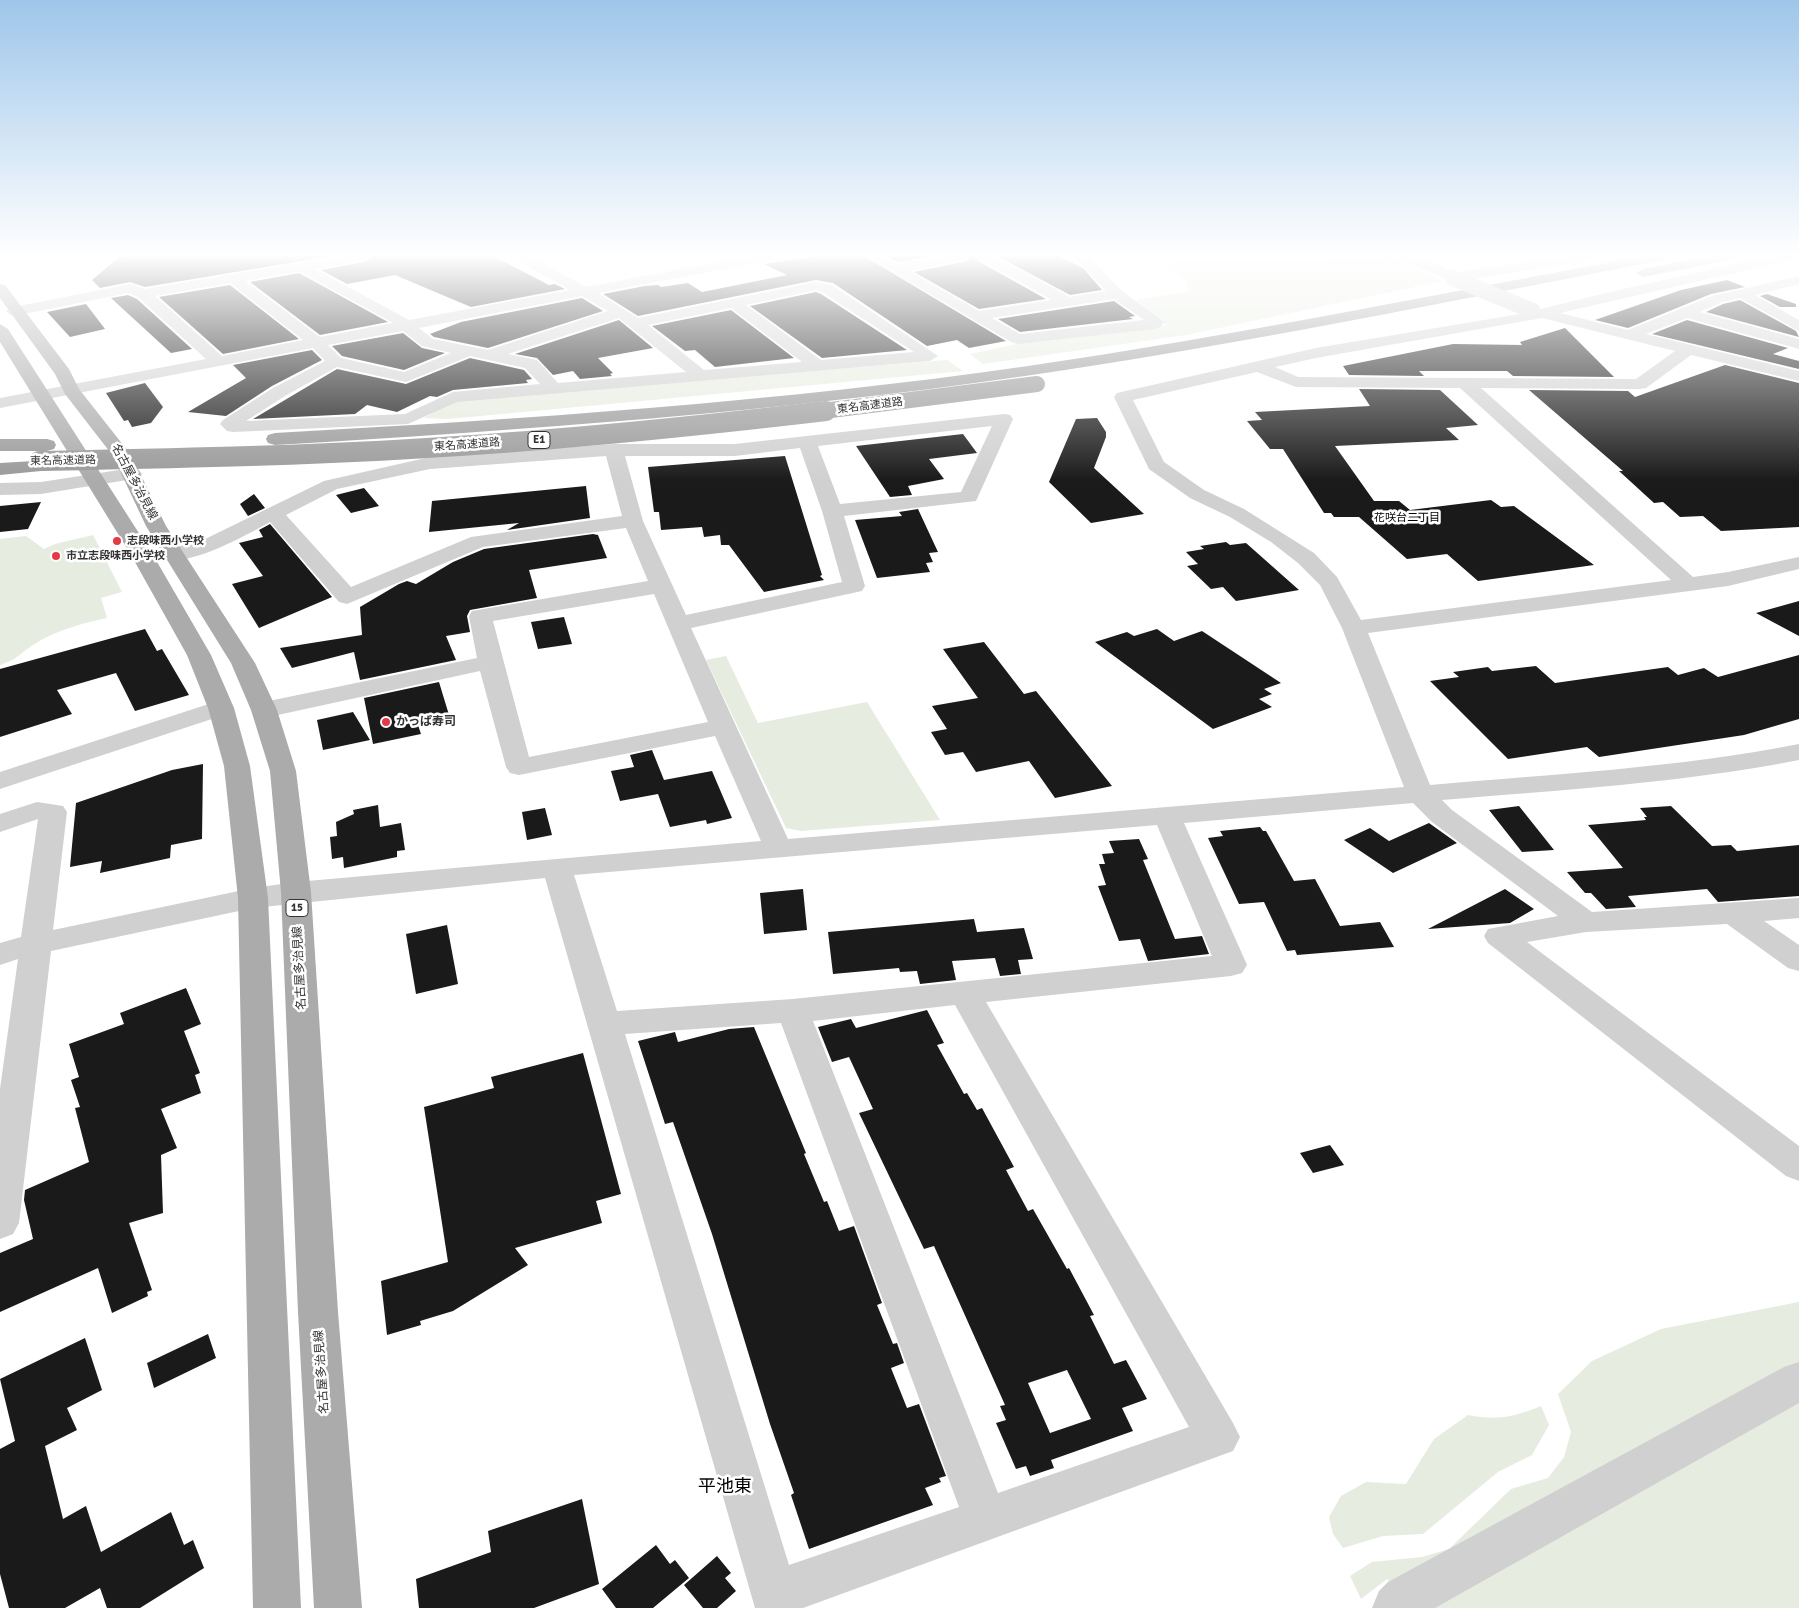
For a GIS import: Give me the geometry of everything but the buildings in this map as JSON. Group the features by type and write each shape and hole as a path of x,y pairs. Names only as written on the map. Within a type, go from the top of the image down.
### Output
{"highway":[{"name":"東名高速道路","path":"0,445 40,458 205,458 480,444 607,434 915,401 1273,331"},
{"name":"東名高速道路","path":"0,462 276,438 570,420 1031,378 1343,331"},
{"path":"0,469 40,458"}],"main road":[{"name":"名古屋多治見線","path":"19,331 57,392 94,480 186,631 212,682 237,766 252,898 277,1608"},
{"name":"名古屋多治見線","path":"57,392 106,431 132,474 156,526 243,663 264,710 283,771 296,892 318,1312 338,1608"}],"street":[{"path":"184,331 218,361"},
{"path":"301,331 317,343 335,362 406,377 470,351"},
{"path":"0,403 377,331"},
{"path":"414,331 428,343 531,364 554,389"},
{"path":"489,356 564,331"},
{"path":"647,331 701,376"},
{"path":"771,331 819,367"},
{"path":"335,362 279,392 229,424 233,427 408,419 453,397 930,356 892,331"},
{"path":"1005,331 1022,340 1109,331"},
{"path":"1448,331 1316,353 1123,397 1156,465 1197,494 1237,513 1306,558 1329,582 1354,628 1421,795 1442,816 1586,922"},
{"path":"1618,331 1799,376"},
{"path":"1631,334 1638,331"},
{"path":"1753,331 1799,344"},
{"path":"1258,366 1296,382 1640,384 1690,348"},
{"path":"1466,384 1688,584"},
{"path":"175,554 206,546 332,485 430,463 614,450 735,450 1004,419 969,497 832,511"},
{"path":"678,624 854,586 832,511 807,442"},
{"path":"614,450 633,521 681,634 779,850"},
{"path":"0,488 40,488 132,474"},
{"path":"273,513 347,597 478,541 633,521"},
{"path":"1354,628 1688,584 1777,570 1799,564"},
{"path":"1777,570 1799,580"},
{"path":"661,586 480,616 490,662 519,767 724,727"},
{"path":"264,710 490,662"},
{"path":"0,781 221,708"},
{"path":"0,954 36,944 252,898 296,892 1666,773 1738,764 1799,752"},
{"path":"0,824 37,810 53,812 0,1223"},
{"path":"605,1024 793,1011 1231,966 1168,816"},
{"path":"557,868 777,1601 986,1520 1218,1437 965,994"},
{"path":"1799,908 1733,914 1586,922 1498,936 1799,1166"},
{"path":"1733,914 1799,960"},
{"path":"793,1011 986,1520"},
{"path":"1396,1608 1406,1599 1799,1381"}],"shaded area":[{"path":"1117,331 1205,331 983,364 970,354 1021,343"},
{"path":"947,360 963,371 448,419 424,418 450,403 462,399"},
{"path":"93,535 122,592 101,598 107,618 59,632 41,640 15,658 0,665 0,539 26,536 44,549 55,544"},
{"path":"726,656 758,723 867,702 940,820 801,831 786,828 706,660"},
{"path":"1799,1302 1799,1608 1425,1608 1405,1599 1387,1579 1361,1599 1350,1576 1372,1562 1422,1557 1449,1549 1511,1489 1548,1478 1564,1457 1571,1432 1558,1394 1592,1361 1661,1329"},
{"path":"1541,1406 1549,1425 1532,1455 1498,1472 1423,1534 1383,1536 1343,1548 1333,1534 1329,1517 1341,1496 1366,1482 1406,1484 1434,1439 1468,1415 1497,1418 1522,1413"}],"place":[{"name":"志段味西小学校","path":"117,541"},
{"name":"市立志段味西小学校","path":"56,556"},
{"name":"かっぱ寿司","path":"386,722"}],"district":[{"name":"花咲台二丁目","path":"1407,518"},
{"name":"平池東","path":"725,1487"}]}
